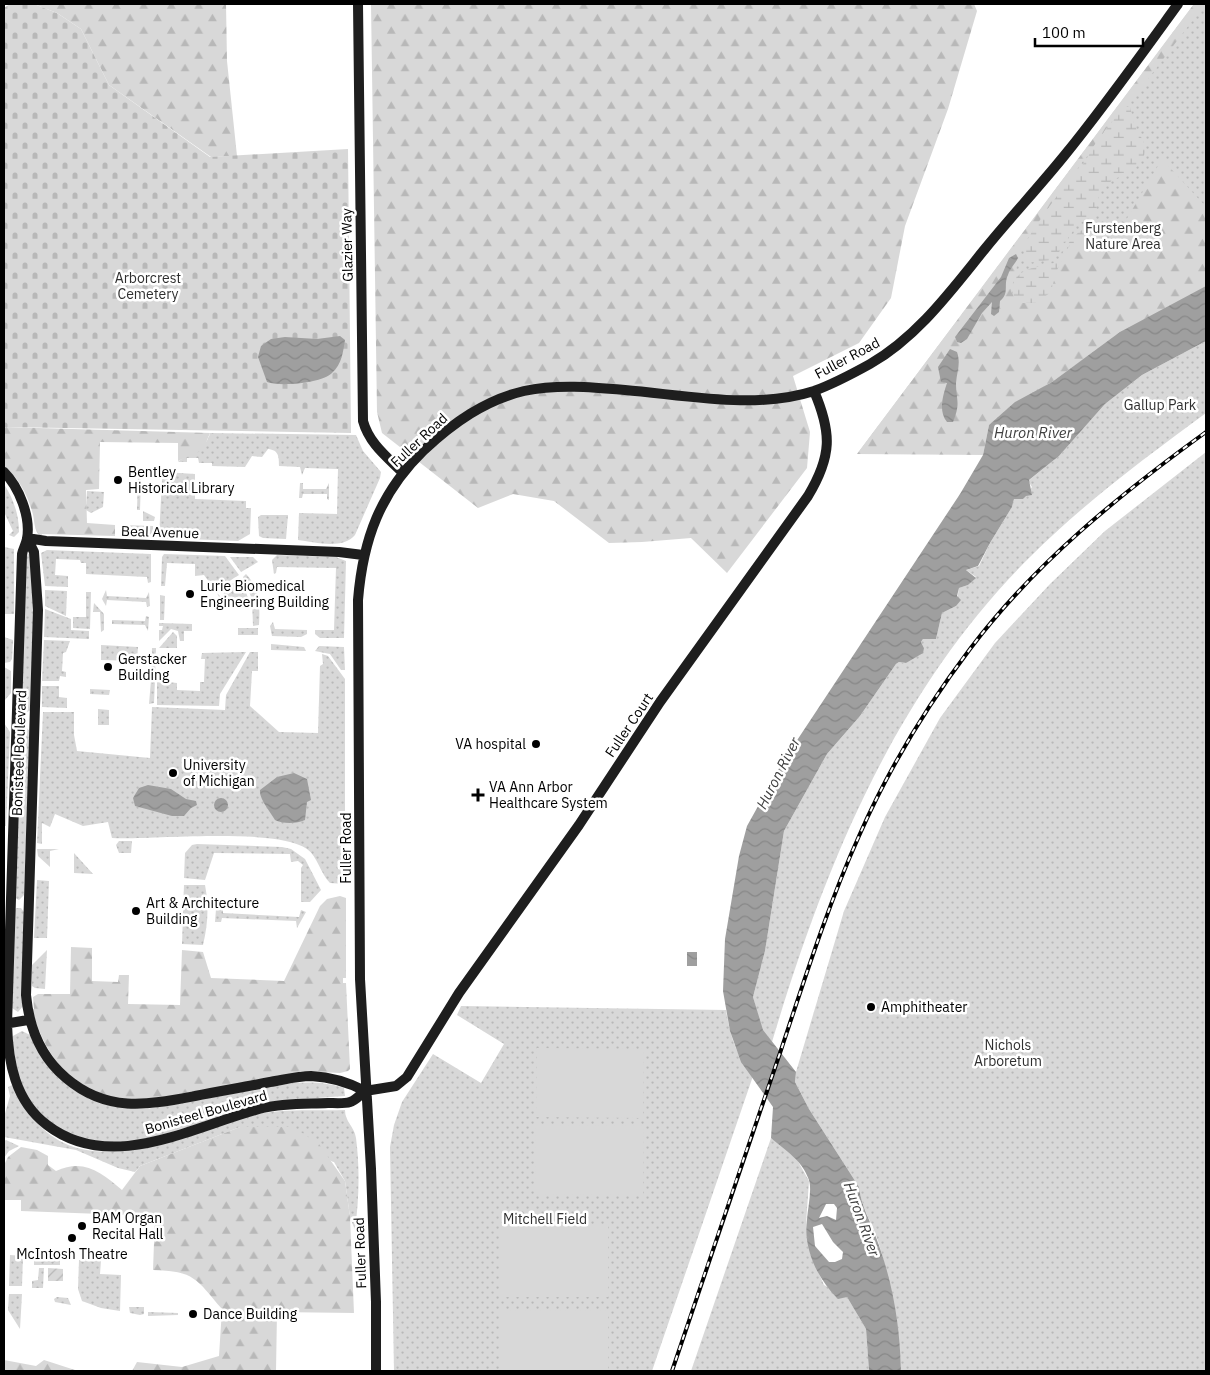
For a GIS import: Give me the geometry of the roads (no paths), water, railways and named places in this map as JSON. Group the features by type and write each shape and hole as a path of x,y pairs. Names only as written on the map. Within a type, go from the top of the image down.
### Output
{"street":[{"name":"Glazier Way","path":"358,4 363,421 366,434 402,472"},
{"name":"Fuller Road","path":"376,1371 376,1302 360,979 358,608 363,555 380,509 402,472 432,443 467,415 494,400 522,391 569,387 730,399 765,399 814,391 872,363 899,345 923,322 1065,154 1178,4"},
{"name":"Fuller Court","path":"365,1091 396,1086 407,1077 459,993 579,825 660,702 808,496 821,475 826,457 828,434 822,410 814,391"},
{"path":"4,472 22,502 27,538"},
{"name":"Bonisteel Boulevard","path":"27,538 34,550 38,602 25,977 28,1020 44,1052 61,1074 90,1094 122,1104 157,1103 310,1076 348,1082 365,1091 351,1102 267,1107 146,1143 108,1148 87,1146 57,1133 29,1108 19,1089 11,1066 5,1024 22,554 27,538"},
{"name":"Beal Avenue","path":"27,538 46,541 339,552 363,555"},
{"path":"5,1024 28,1020"}],"water":[{"path":"1016,254 1018,258 1010,270 1006,292 1000,301 999,312 994,316 991,314 992,302 982,313 967,339 961,343 957,342 955,337 1001,277 1009,258"},
{"name":"Huron River","path":"1206,286 1206,341 1142,375 1105,404 1059,456 1029,480 1032,495 1026,496 1023,499 1014,499 1012,507 978,566 966,570 976,578 968,585 959,588 957,596 961,600 956,606 942,613 936,639 923,639 921,642 924,648 923,653 906,663 899,662 896,664 860,716 827,754 784,831 765,951 753,997 763,1030 796,1072 795,1082 809,1109 859,1187 864,1207 883,1256 895,1305 901,1371 869,1371 866,1329 847,1297 838,1299 830,1291 813,1262 806,1230 810,1194 809,1180 798,1161 771,1138 773,1107 741,1062 730,1031 723,991 725,939 739,856 747,826 782,763 960,494 983,455 989,425 1015,402 1052,382 1120,332","holes":["826,1204 834,1204 837,1208 836,1220 827,1216 819,1218","822,1224 833,1242 843,1252 842,1259 829,1262 815,1246 813,1227"]},
{"path":"340,336 345,340 342,358 332,373 310,382 281,384 267,382 258,357 261,346 271,339 285,337 317,339"},
{"path":"950,349 957,352 959,360 956,383 957,406 953,422 947,422 942,408 947,383 941,382 938,367"},
{"path":"294,773 307,779 311,800 307,802 305,820 285,823 275,820 263,801 260,790 277,777"},
{"path":"148,785 171,789 186,799 196,801 197,805 191,808 184,816 172,816 135,806 133,798 139,788"},
{"path":"221,798 226,800 228,805 226,810 221,812 216,810 214,805 216,800"},
{"path":"687,952 697,952 697,966 687,966"}],"railway":[{"path":"672,1371 827,915 870,811 895,763 938,693 970,649 1022,588 1050,559 1110,506 1206,432"}],"place":[{"name":"Bentley Historical Library","path":"118,480"},
{"name":"Lurie Biomedical Engineering Building","path":"190,594"},
{"name":"Gerstacker Building","path":"108,667"},
{"name":"VA hospital","path":"536,744"},
{"name":"University of Michigan","path":"173,773"},
{"name":"VA Ann Arbor Healthcare System","path":"478,795"},
{"name":"Art & Architecture Building","path":"136,911"},
{"name":"Amphitheater","path":"871,1007"},
{"name":"BAM Organ Recital Hall","path":"82,1226"},
{"name":"McIntosh Theatre","path":"72,1238"},
{"name":"Dance Building","path":"193,1314"}],"park label":[{"name":"Furstenberg Nature Area","path":"1123,236"},
{"name":"Arborcrest Cemetery","path":"148,286"},
{"name":"Gallup Park","path":"1160,405"},
{"name":"Nichols Arboretum","path":"1008,1054"},
{"name":"Mitchell Field","path":"545,1219"}]}
